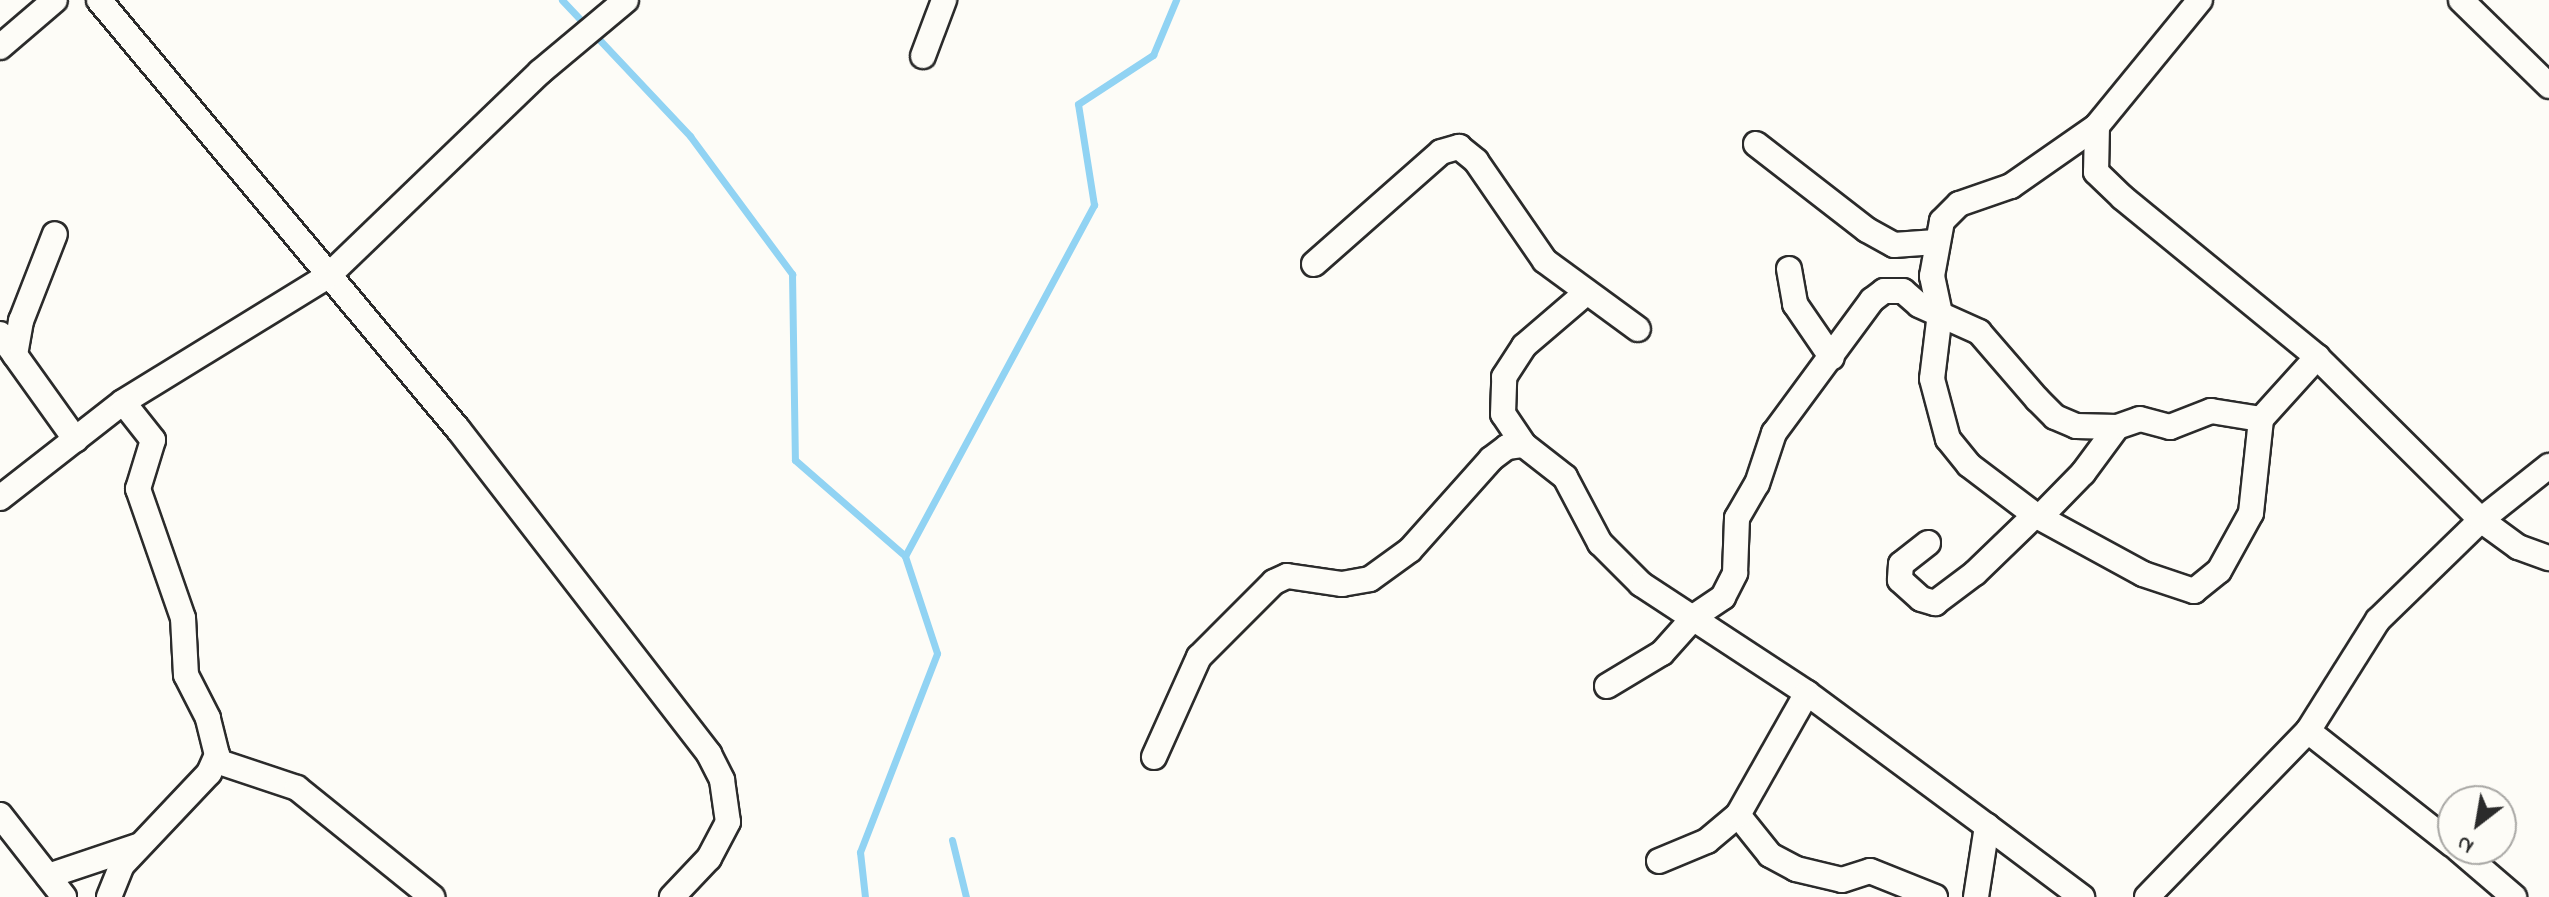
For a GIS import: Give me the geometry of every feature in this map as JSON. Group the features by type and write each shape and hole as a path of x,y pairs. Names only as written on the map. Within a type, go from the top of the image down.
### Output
{"street":[{"path":"0,47 55,0"},
{"path":"99,0 458,429 709,754 722,780 728,822 709,858 672,897"},
{"path":"923,56 944,0"},
{"path":"2200,0 2097,126 2011,186 1959,204 1942,221 1932,276 1940,313 1932,379 1948,439 1969,465 2037,516 2143,574 2194,591 2219,571 2251,513 2261,419 2317,357"},
{"path":"2461,0 2549,86"},
{"path":"0,498 123,402 328,276 540,72 619,6"},
{"path":"2097,126 2096,172 2317,357 2481,520 2518,547 2549,558"},
{"path":"1756,144 1881,238 1894,245 1936,242"},
{"path":"1314,264 1452,146 1476,161 1545,261 1638,329"},
{"path":"15,355 21,321 55,234"},
{"path":"1789,269 1795,304 1832,358"},
{"path":"1607,686 1662,653 1695,616 1723,597 1735,573 1737,518 1757,484 1774,433 1872,300 1884,291 1903,291 1997,347 2011,372 2055,417 2076,426 2117,427 2140,419 2170,427 2211,411 2261,419"},
{"path":"1586,293 1524,346 1504,377 1503,414 1524,445 1565,477 1600,543 1631,574 1807,693 2082,897"},
{"path":"0,334 76,440"},
{"path":"109,897 122,865 216,761 212,726 186,675 183,618 138,489 153,440 123,402"},
{"path":"1928,543 1901,564 1900,580 1935,603 1975,573 2083,473 2117,427"},
{"path":"1154,757 1199,657 1274,582 1287,576 1342,584 1370,579 1410,550 1491,459 1507,447 1524,445"},
{"path":"2147,897 2308,731 2378,620 2481,520 2549,466"},
{"path":"1659,861 1707,841 1738,815 1807,693"},
{"path":"2308,731 2437,832"},
{"path":"216,761 297,788 428,895"},
{"path":"0,815 64,897"},
{"path":"1738,815 1770,855 1796,869 1842,880 1870,871 1935,897"},
{"path":"1976,897 1987,826"},
{"path":"48,876 143,843"},
{"path":"2477,865 2514,897"}],"waterway":[{"path":"562,0 690,136 792,274 795,460 905,556"},
{"path":"865,897 860,852 937,653 905,556 1094,205 1078,104 1153,55 1176,0"},
{"path":"952,840 966,897"}]}
